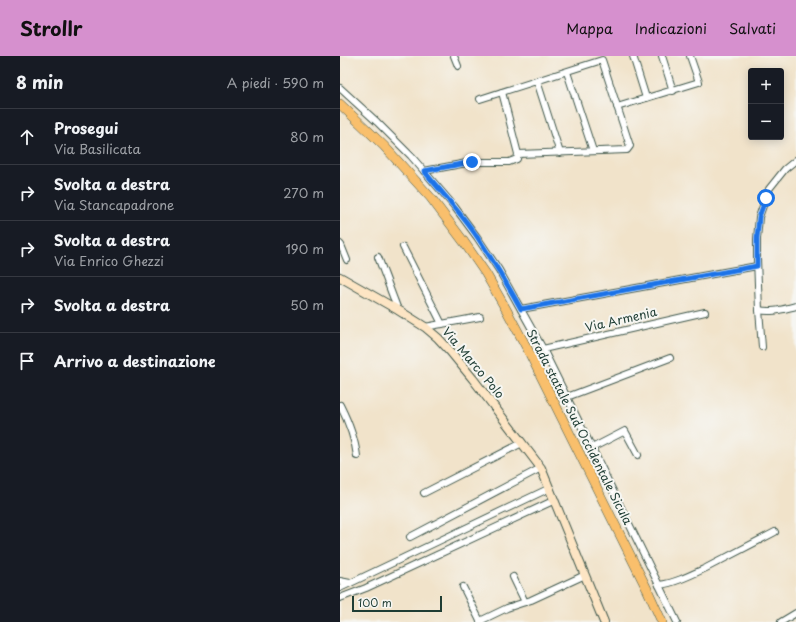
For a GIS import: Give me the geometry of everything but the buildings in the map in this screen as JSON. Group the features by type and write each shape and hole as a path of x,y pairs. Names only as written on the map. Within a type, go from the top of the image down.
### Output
{"main road":[{"name":"Strada statale Sud Occidentale Sicula","path":"340,104 384,146 432,198 486,274 530,354 644,582 662,622"}],"street":[{"path":"454,56 458,66"},
{"path":"633,56 646,98"},
{"path":"662,56 673,91"},
{"path":"617,107 699,82 690,56"},
{"path":"480,99 602,60 630,146 627,150 518,154"},
{"path":"567,72 593,151"},
{"path":"537,81 560,153"},
{"path":"340,88 411,156 454,206 499,270 543,349 677,622"},
{"path":"424,171 472,162 509,162 517,159 518,154 502,92"},
{"path":"762,347 758,310 757,238 759,217 769,189 796,160"},
{"path":"340,244 347,260"},
{"path":"403,247 442,324"},
{"path":"378,257 398,310"},
{"path":"521,309 757,266"},
{"name":"Via Marco Polo","path":"340,277 426,327 450,351 522,443 541,468 604,622"},
{"path":"758,310 767,312 777,311 796,306"},
{"name":"Via Armenia","path":"543,349 705,312"},
{"path":"426,327 480,317"},
{"path":"567,397 670,358"},
{"path":"340,405 350,426 356,446 357,456"},
{"path":"592,448 625,431 638,455"},
{"path":"424,493 522,443"},
{"path":"410,537 541,468"},
{"path":"340,588 550,488"},
{"path":"340,598 366,588 555,500"},
{"path":"659,585 668,584 694,574 775,532"},
{"path":"463,588 480,621 585,575"},
{"path":"512,577 525,602"},
{"path":"340,581 350,583"},
{"path":"781,622 796,613"}],"route":[{"path":"472,162 424,171 454,206 477,237 499,270 521,309 757,266 759,217 766,198"}]}
